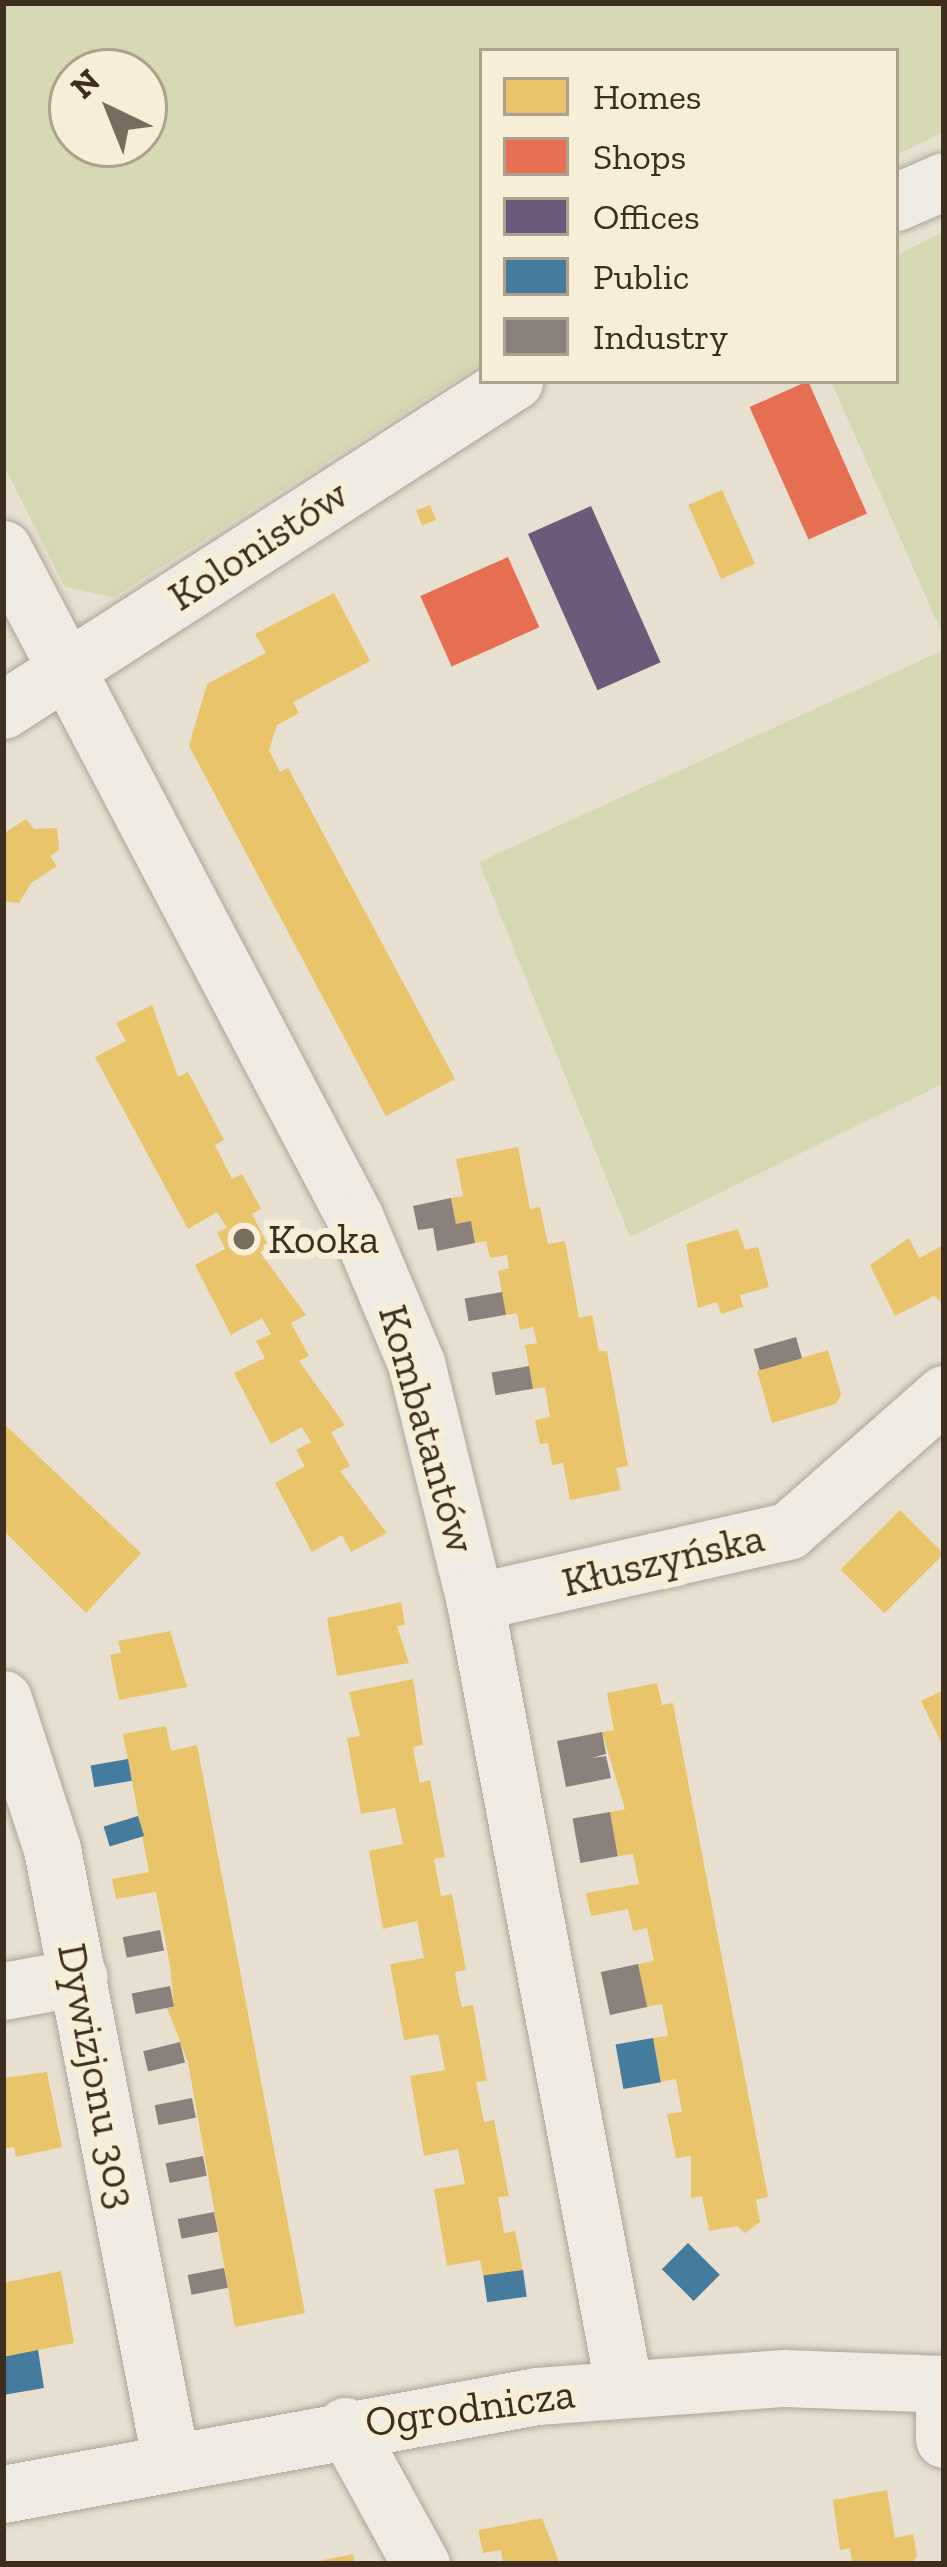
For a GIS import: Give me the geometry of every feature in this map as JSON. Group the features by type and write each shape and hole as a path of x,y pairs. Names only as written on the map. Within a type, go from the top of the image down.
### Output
{"street":[{"path":"899,201 944,181"},
{"name":"Kolonistów","path":"3,710 509,384"},
{"name":"Kombatantów","path":"3,549 356,1218 422,1383 475,1602 625,2388"},
{"name":"Kłuszyńska","path":"475,1602 788,1531 944,1394"},
{"name":"Dywizjonu 303","path":"3,1699 37,1792 79,1977 170,2458"},
{"path":"3,1991 79,1977"},
{"name":"Ogrodnicza","path":"3,2494 345,2426 625,2388 784,2378 944,2384"},
{"path":"944,2408 944,2439"},
{"path":"345,2426 421,2564"}],"green space":[{"path":"3,3 944,3 944,132 899,154 899,48 479,48 479,365 114,597 65,587 3,464"},
{"path":"944,231 944,638 832,384 899,384 899,254"},
{"path":"944,650 944,1083 630,1237 479,862"}],"building: Homes":[{"path":"722,490 755,564 721,579 688,505"},
{"path":"430,505 436,520 422,525 416,511"},
{"path":"334,593 370,661 293,702 299,713 277,725 269,750 280,772 288,768 455,1079 386,1116 189,746 207,684 266,653 255,634"},
{"path":"26,819 34,829 57,828 59,850 50,856 57,866 31,883 19,903 3,901 3,834"},
{"path":"152,1005 178,1077 188,1072 224,1140 215,1145 232,1179 242,1174 261,1209 252,1214 269,1247 260,1252 306,1315 291,1323 309,1356 299,1361 345,1425 331,1432 350,1466 340,1471 387,1533 351,1552 342,1535 312,1552 275,1483 305,1466 296,1450 311,1442 302,1427 271,1444 234,1373 265,1358 256,1341 271,1334 262,1318 231,1335 195,1265 225,1249 217,1232 227,1228 217,1212 188,1229 95,1057 126,1041 116,1023"},
{"path":"518,1147 530,1209 540,1207 548,1244 565,1241 579,1318 592,1315 599,1351 607,1351 628,1466 616,1468 621,1490 570,1500 563,1463 552,1465 548,1443 540,1444 535,1420 550,1417 545,1387 533,1389 525,1345 537,1343 533,1327 520,1330 517,1313 506,1315 498,1271 509,1268 507,1255 490,1258 486,1241 475,1243 471,1221 456,1224 451,1198 463,1196 456,1159"},
{"path":"738,1229 745,1250 758,1247 769,1287 740,1295 743,1307 721,1314 717,1302 698,1308 686,1244"},
{"path":"909,1238 919,1258 944,1245 944,1304 934,1296 895,1316 870,1265"},
{"path":"828,1350 841,1395 836,1404 772,1423 757,1371"},
{"path":"3,1423 141,1553 86,1613 3,1530"},
{"path":"900,1510 944,1554 884,1613 841,1569"},
{"path":"401,1602 405,1625 397,1626 409,1663 337,1676 327,1618"},
{"path":"170,1631 187,1687 119,1700 110,1655 121,1653 118,1641"},
{"path":"413,1679 423,1745 413,1747 416,1764 420,1783 430,1780 445,1857 434,1859 441,1896 452,1894 466,1970 455,1972 458,1991 462,2007 473,2005 487,2081 476,2082 484,2122 494,2120 509,2196 498,2197 504,2233 515,2231 523,2270 484,2279 480,2260 447,2266 434,2189 465,2184 458,2149 424,2156 410,2076 445,2070 438,2034 404,2040 390,1964 424,1958 417,1921 383,1929 369,1851 403,1844 395,1808 361,1814 347,1738 360,1736 349,1692"},
{"path":"657,1683 662,1705 673,1703 768,2197 756,2200 760,2222 745,2233 737,2226 709,2231 702,2196 691,2198 691,2156 676,2158 667,2114 682,2112 676,2079 661,2082 653,2038 668,2036 662,2004 647,2007 638,1964 654,1961 647,1928 633,1931 628,1909 591,1916 586,1893 639,1884 633,1854 618,1856 610,1812 625,1809 602,1732 614,1730 607,1693"},
{"path":"944,1690 944,1748 921,1701"},
{"path":"166,1726 171,1751 197,1745 305,2313 235,2327 188,2062 167,2008 174,2007 156,1892 116,1899 112,1879 149,1872 123,1734"},
{"path":"47,2072 62,2147 16,2157 14,2147 3,2149 3,2078"},
{"path":"61,2271 74,2343 3,2357 3,2283"},
{"path":"887,2490 895,2538 913,2534 917,2556 912,2564 852,2564 850,2548 840,2550 833,2500"},
{"path":"542,2518 560,2564 503,2564 501,2550 483,2553 478,2530"},
{"path":"353,2554 355,2564 314,2562"}],"building: Shops":[{"path":"801,384 809,384 867,513 809,539 750,407"},
{"path":"508,557 539,627 452,666 420,596"}],"building: Offices":[{"path":"591,506 661,662 598,690 528,534"}],"building: Public":[{"path":"128,1759 132,1781 94,1787 91,1766"},
{"path":"138,1816 144,1836 110,1847 104,1827"},
{"path":"653,2038 661,2082 623,2089 616,2045"},
{"path":"688,2243 720,2275 694,2301 662,2269"},
{"path":"523,2270 527,2297 487,2302 483,2276"},
{"path":"38,2350 44,2388 3,2395 3,2357"}],"building: Industry":[{"path":"451,1198 456,1224 471,1221 475,1243 437,1251 433,1228 418,1230 413,1206"},
{"path":"502,1292 506,1315 469,1321 465,1299"},
{"path":"796,1337 802,1358 760,1370 754,1349"},
{"path":"529,1366 533,1389 496,1395 492,1373"},
{"path":"602,1732 606,1754 592,1758 606,1756 611,1778 566,1787 557,1741"},
{"path":"610,1812 618,1856 580,1863 573,1819"},
{"path":"160,1930 164,1951 127,1958 123,1937"},
{"path":"638,1964 647,2007 610,2015 601,1972"},
{"path":"170,1986 174,2007 136,2014 132,1993"},
{"path":"180,2042 185,2062 148,2072 143,2051"},
{"path":"192,2098 196,2118 159,2125 155,2105"},
{"path":"203,2156 207,2176 170,2183 166,2163"},
{"path":"214,2212 218,2232 181,2239 178,2219"},
{"path":"224,2268 228,2288 191,2295 188,2275"}],"place":[{"name":"Kooka","path":"244,1239"}]}
